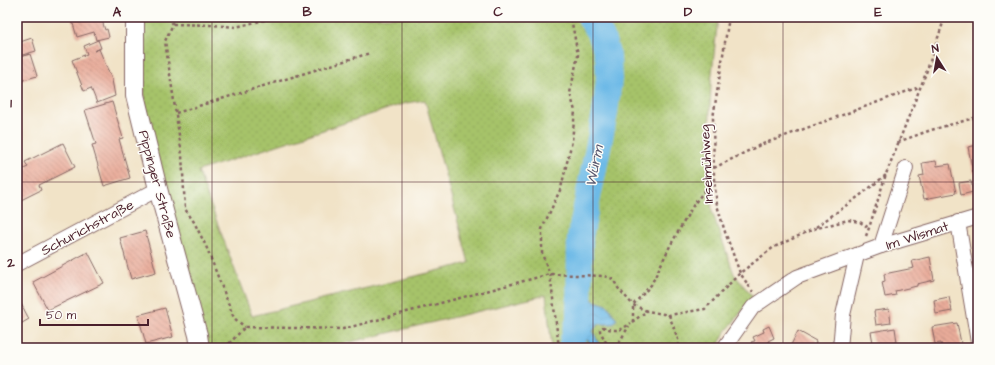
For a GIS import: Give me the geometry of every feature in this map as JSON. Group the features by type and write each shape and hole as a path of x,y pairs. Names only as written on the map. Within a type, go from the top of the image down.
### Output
{"main road":[{"name":"Pippinger Straße","path":"135,17 136,95 158,189 198,335 200,348"}],"street":[{"path":"881,246 906,168"},
{"name":"Schurichstraße","path":"17,264 158,189"},
{"name":"Im Wismat","path":"724,348 753,308 797,277 881,246 978,216"},
{"path":"958,222 978,342"},
{"path":"840,348 843,315 857,255"}],"path":[{"path":"168,17 173,24"},
{"path":"173,24 236,27 276,17"},
{"path":"559,348 550,274 542,254 542,229 561,188 572,141 575,111 570,92 578,55 572,23 569,17"},
{"name":"Inselmühlweg","path":"729,17 713,118 714,179 717,205 740,273 760,302"},
{"path":"857,255 870,228 886,174 928,66 945,17"},
{"path":"173,24 165,41 182,155 185,209 194,222 206,246 234,318 244,327 343,329 550,274 604,276 613,279 618,288 633,305 647,311 669,315 705,309 740,273 774,246 814,229 848,220 860,222 870,228"},
{"path":"176,113 370,53"},
{"path":"714,168 760,145 919,88"},
{"path":"898,142 931,130 978,117"},
{"path":"814,229 858,197 886,174"},
{"path":"617,348 623,335 632,322 633,305 651,285 670,246 694,204 714,179"},
{"path":"609,348 600,329 603,327 616,331 623,328 647,311"},
{"path":"669,315 680,342 678,348"},
{"path":"225,348 244,327"}],"green space":[{"path":"141,17 718,17 711,83 709,137 712,211 734,274 753,297 724,334 717,348 552,348 546,295 326,348 208,348 146,113","holes":["425,100 469,263 252,316 198,171 406,103"]}],"water":[{"path":"571,283 589,284 592,300 607,305 617,319 613,324 598,324 593,331 601,348 592,348 588,340 583,339 582,348 566,348 565,338 571,313"}],"building":[{"path":"71,17 101,17 109,37 96,40 94,32 77,37"},
{"path":"32,38 36,51 19,56 17,43"},
{"path":"98,40 101,48 94,51 99,49 112,80 115,96 97,103 91,88 84,91 72,60 87,54 84,46"},
{"path":"30,54 37,76 17,82 17,58"},
{"path":"112,102 123,138 119,139 130,178 104,186 92,145 96,144 85,110"},
{"path":"63,143 75,167 39,185 41,190 17,202 17,172 28,167 25,162"},
{"path":"978,145 978,172 973,173 968,147"},
{"path":"936,161 937,166 950,164 956,193 924,199 919,176 924,175 922,163"},
{"path":"971,181 973,192 961,195 959,183"},
{"path":"145,231 156,272 131,279 120,238"},
{"path":"88,252 104,283 48,310 33,282"},
{"path":"930,257 934,280 895,291 896,295 885,297 882,282 885,281 884,274 914,268 912,261"},
{"path":"17,296 29,319 17,326"},
{"path":"949,297 952,311 936,314 934,300"},
{"path":"165,308 173,337 146,344 138,315"},
{"path":"889,309 891,323 876,325 874,311"},
{"path":"957,323 962,348 942,348 941,343 935,344 932,327"},
{"path":"769,326 774,338 768,341 771,348 747,348 753,345 751,342 755,341 753,337 764,332 763,329"},
{"path":"895,328 897,342 891,343 892,348 874,348 871,332"},
{"path":"798,331 816,341 815,348 796,348 791,345"}],"waterway":[{"name":"Würm","path":"572,348 572,343 579,320 580,237 605,113 609,79 608,57 602,38 590,17"}]}
